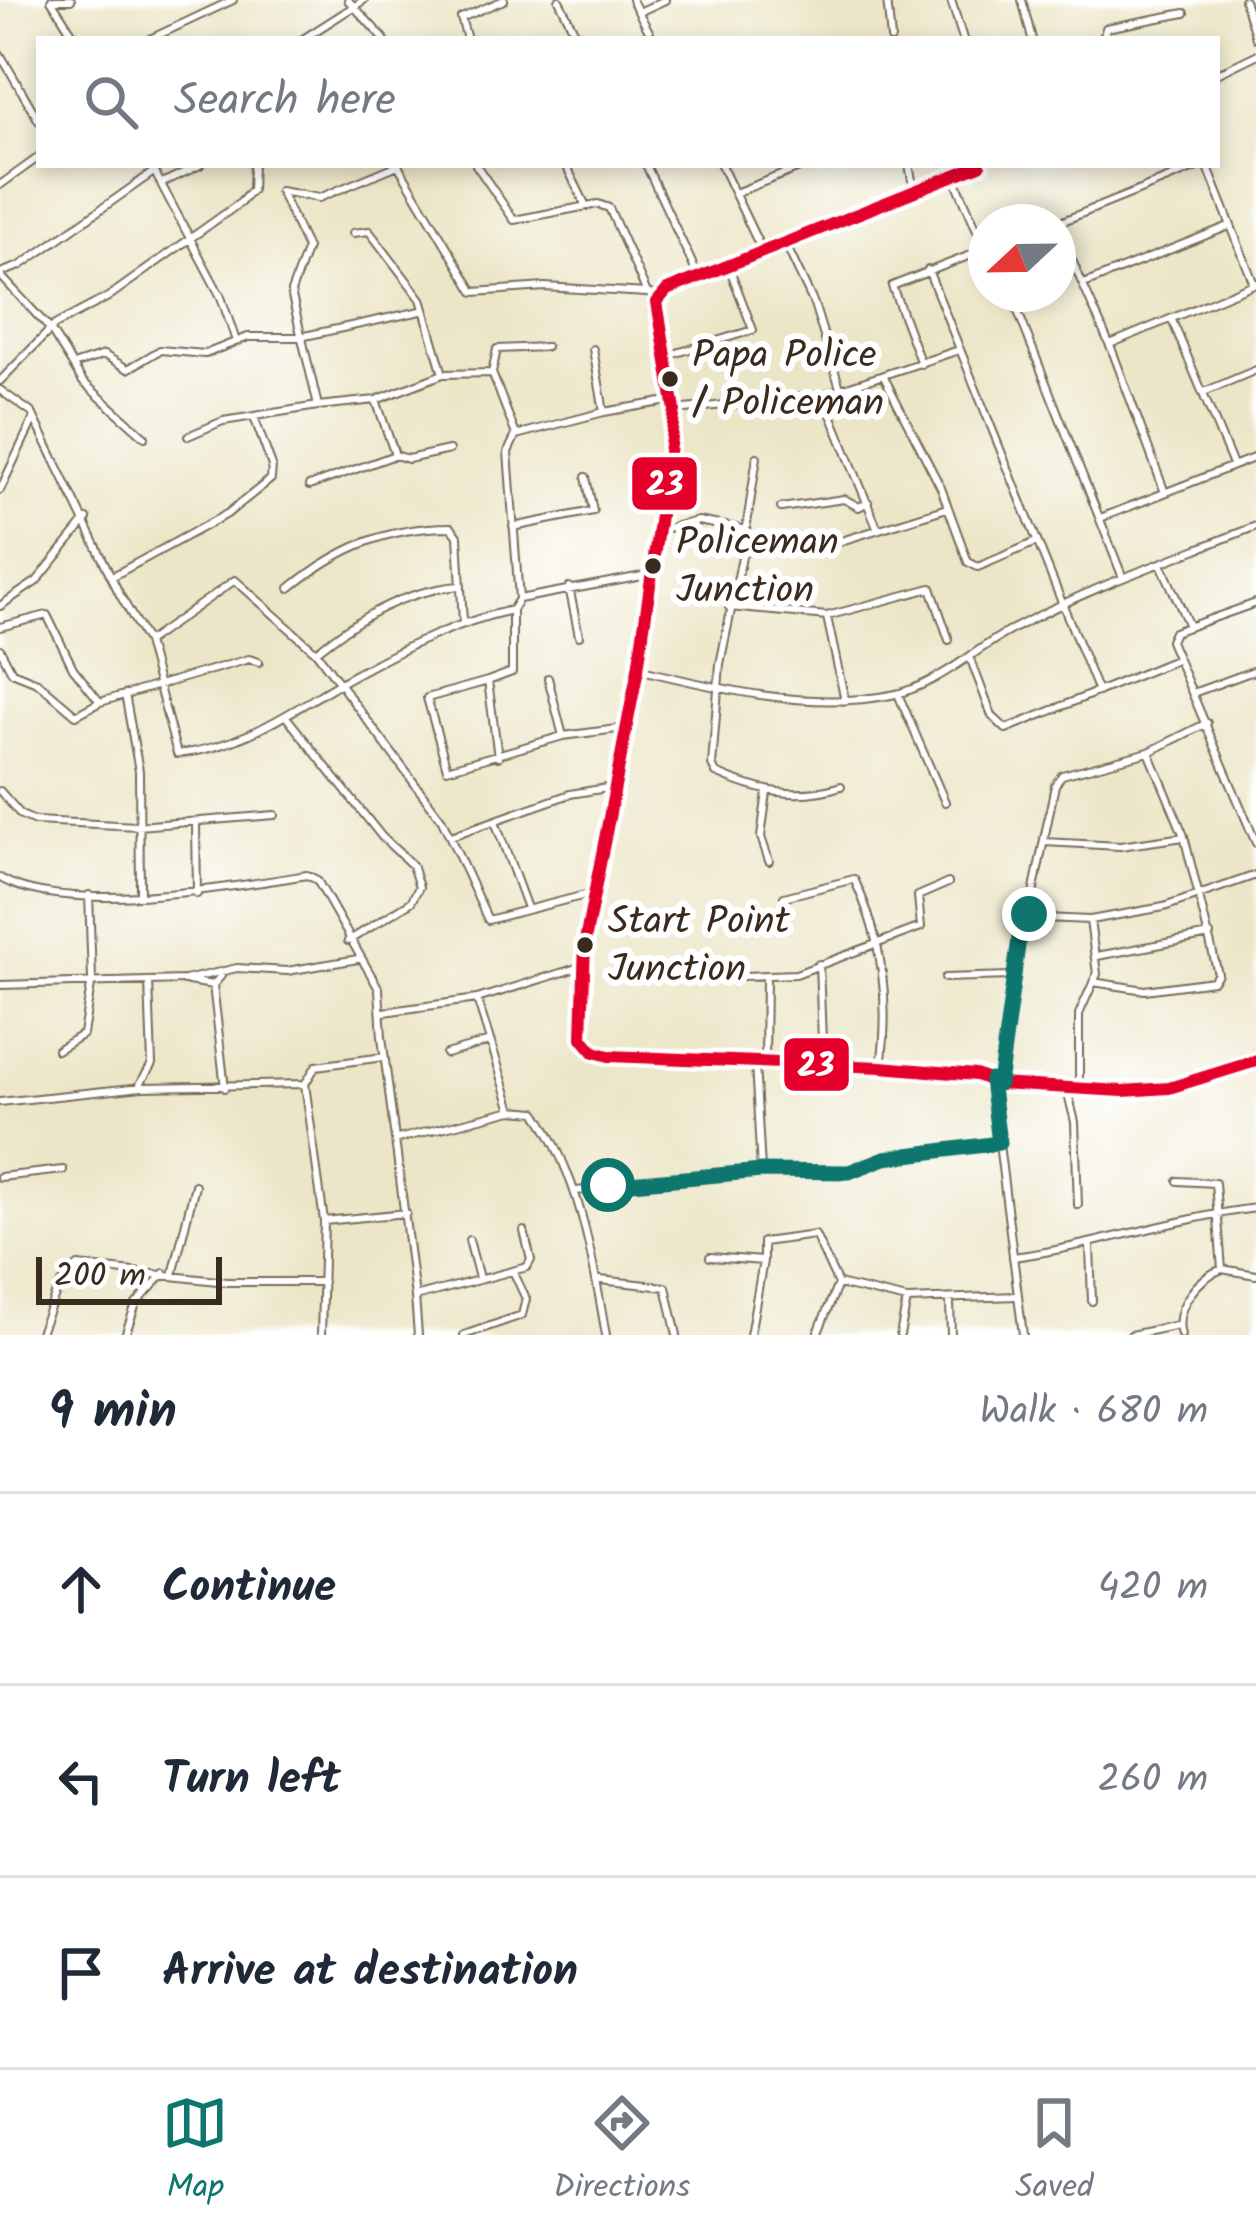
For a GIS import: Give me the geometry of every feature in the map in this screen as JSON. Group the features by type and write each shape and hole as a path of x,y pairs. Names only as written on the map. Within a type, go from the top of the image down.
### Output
{"street":[{"path":"53,0 70,0"},
{"path":"53,0 74,36"},
{"path":"156,36 233,0"},
{"path":"307,36 350,3 364,0"},
{"path":"466,36 461,18 504,0"},
{"path":"559,0 577,36"},
{"path":"632,0 651,36"},
{"path":"639,12 665,0"},
{"path":"886,0 891,36"},
{"path":"951,0 962,36"},
{"path":"1022,0 1031,36"},
{"path":"1244,0 1256,38"},
{"path":"350,3 381,36"},
{"path":"1104,36 1106,28 1185,13"},
{"path":"0,54 36,116"},
{"path":"1220,73 1256,55"},
{"path":"0,185 36,159"},
{"path":"145,437 82,382 76,364 50,329 0,274 20,266 153,168 190,234 236,341"},
{"path":"161,183 194,168"},
{"path":"0,381 50,329 124,286 253,190 253,168"},
{"path":"319,406 290,283 307,248 280,191 320,198 391,168"},
{"path":"400,168 474,292 545,286 660,297 974,168"},
{"path":"478,168 514,220 598,204 614,214 647,293"},
{"path":"567,168 586,206"},
{"path":"647,168 699,278"},
{"path":"722,168 764,253"},
{"path":"735,194 797,168"},
{"path":"910,168 914,195"},
{"path":"1076,218 1197,168"},
{"path":"1110,344 1255,283 1205,168"},
{"path":"955,178 968,208"},
{"path":"1084,284 1229,226"},
{"path":"353,233 369,232 421,299 443,374"},
{"path":"786,245 814,304 840,388"},
{"path":"921,364 892,286 968,256"},
{"path":"667,356 753,330 729,266"},
{"path":"1076,266 1164,490"},
{"path":"928,270 1098,692"},
{"path":"660,297 656,309 675,410 638,669 592,893 583,966 582,1038 593,1052 881,1067 1066,1086 1168,1088 1256,1061"},
{"path":"76,364 100,355 128,369 160,350 205,354 236,341 281,334 300,338 421,311"},
{"path":"1018,312 1124,578"},
{"path":"1172,320 1233,465"},
{"path":"546,347 497,349 492,373 516,435 508,452 519,599 512,610 512,672 430,695 427,702 447,769 563,736 625,728"},
{"path":"593,349 604,412"},
{"path":"675,410 823,394 959,350"},
{"path":"1204,392 1256,370"},
{"path":"188,436 206,425 376,400 443,374 492,373"},
{"path":"884,377 972,566 1036,542"},
{"path":"0,390 26,406 34,418 147,641 177,754 288,719 339,685 463,623 512,610"},
{"path":"823,394 877,527"},
{"path":"376,400 395,455"},
{"path":"516,435 674,400"},
{"path":"113,576 226,514 271,479 272,466 254,417"},
{"path":"0,490 34,418"},
{"path":"309,486 395,455 408,459 449,449"},
{"path":"757,458 744,531 747,549 729,607 712,765 716,772 767,792 815,793 841,786"},
{"path":"1102,518 1253,458 1256,474"},
{"path":"513,527 593,511 586,477"},
{"path":"782,508 840,499 859,507 868,502"},
{"path":"747,549 838,542 947,508"},
{"path":"0,606 37,581 87,519"},
{"path":"660,530 698,521 744,531"},
{"path":"638,669 718,689 845,701 898,694 970,659 1060,605 1256,526"},
{"path":"290,588 345,548 416,527 456,530 463,623"},
{"path":"1160,564 1189,626"},
{"path":"519,599 653,574"},
{"path":"147,641 235,580 316,652 451,836 488,920 592,893"},
{"path":"316,652 348,626 418,590 459,586"},
{"path":"569,587 579,635"},
{"path":"729,607 827,616 932,588 949,640"},
{"path":"1256,603 1170,635 1256,843"},
{"path":"0,627 47,615 74,668 100,702"},
{"path":"827,616 845,701"},
{"path":"0,649 12,672 38,682 76,715 125,694 252,658 259,662"},
{"path":"970,659 992,716 1006,729 1178,659"},
{"path":"1193,693 1256,670"},
{"path":"548,678 563,736"},
{"path":"488,682 498,757"},
{"path":"125,694 138,757 140,892"},
{"path":"898,694 945,802"},
{"path":"288,719 382,837 412,865 419,887 411,902 348,941"},
{"path":"1029,914 1062,776 1149,752 1207,723"},
{"path":"1093,982 1145,990 1213,981 1218,974 1184,836 1149,752"},
{"path":"451,836 496,824 570,794 613,788"},
{"path":"0,791 21,815 35,821 138,826 275,815"},
{"path":"767,792 761,837 769,861"},
{"path":"196,824 197,894"},
{"path":"496,824 527,908"},
{"path":"1044,842 1120,846 1184,836"},
{"path":"0,878 27,890 197,894 307,875 330,901 358,959 379,989 418,1335"},
{"path":"1023,1335 995,1082 1022,917 1090,920 1200,898 1256,875"},
{"path":"784,897 854,879 875,942 888,1016 881,1067"},
{"path":"715,977 796,974 875,942 916,932 921,927 918,896 948,883"},
{"path":"57,1050 82,1036 92,979 89,895"},
{"path":"1079,1086 1079,1014 1093,982 1097,956 1090,920"},
{"path":"1097,956 1210,935"},
{"path":"0,985 185,980 222,975 236,968 287,971 358,959"},
{"path":"819,964 823,1066"},
{"path":"384,1012 477,999 583,966"},
{"path":"222,975 213,985 225,1088"},
{"path":"945,978 1010,976"},
{"path":"761,1171 760,1063 766,977"},
{"path":"185,980 213,985"},
{"path":"131,1089 151,1071 149,981"},
{"path":"477,999 512,1110"},
{"path":"446,1054 487,1042"},
{"path":"322,1335 324,1221 305,1084 312,1067 385,1057"},
{"path":"0,1102 131,1089 305,1084"},
{"path":"1066,1086 1076,1122 1078,1205"},
{"path":"398,1139 512,1110 536,1112 576,1191 600,1280 606,1335"},
{"path":"576,1191 761,1171 849,1172 885,1158 999,1143"},
{"path":"0,1177 63,1170"},
{"path":"1178,1181 1215,1183 1222,1269"},
{"path":"125,1335 136,1304 168,1274 195,1185"},
{"path":"1013,1257 1090,1247 1215,1213 1256,1208"},
{"path":"324,1221 406,1213"},
{"path":"415,1297 527,1268 531,1260 524,1231"},
{"path":"749,1335 764,1261 763,1242 811,1234 838,1284"},
{"path":"469,1240 479,1277"},
{"path":"1090,1247 1092,1301"},
{"path":"710,1257 764,1261"},
{"path":"39,1335 74,1267 227,1282 323,1282"},
{"path":"1181,1335 1178,1325 1197,1284 1222,1269 1256,1275"},
{"path":"464,1335 522,1315 526,1299 513,1271"},
{"path":"600,1280 666,1287 677,1335"},
{"path":"838,1284 880,1290 907,1300 1017,1296"},
{"path":"817,1335 838,1284"},
{"path":"900,1335 907,1300"},
{"path":"950,1301 951,1335"},
{"path":"1131,1335 1178,1325"}],"transit line":[{"name":"23","path":"972,168 667,290 657,302 675,410 638,669 585,941 582,1038 594,1052 609,1056 881,1067 976,1075 999,1084 1123,1091 1169,1088 1256,1061"}],"place":[{"name":"Papa Police / Policeman","path":"670,379"},
{"name":"Policeman Junction","path":"653,566"},
{"name":"Start Point Junction","path":"585,945"}],"route":[{"path":"608,1185 761,1171 849,1172 885,1158 999,1143 991,1080 999,1084 1010,976 1022,917 1029,914"}]}
